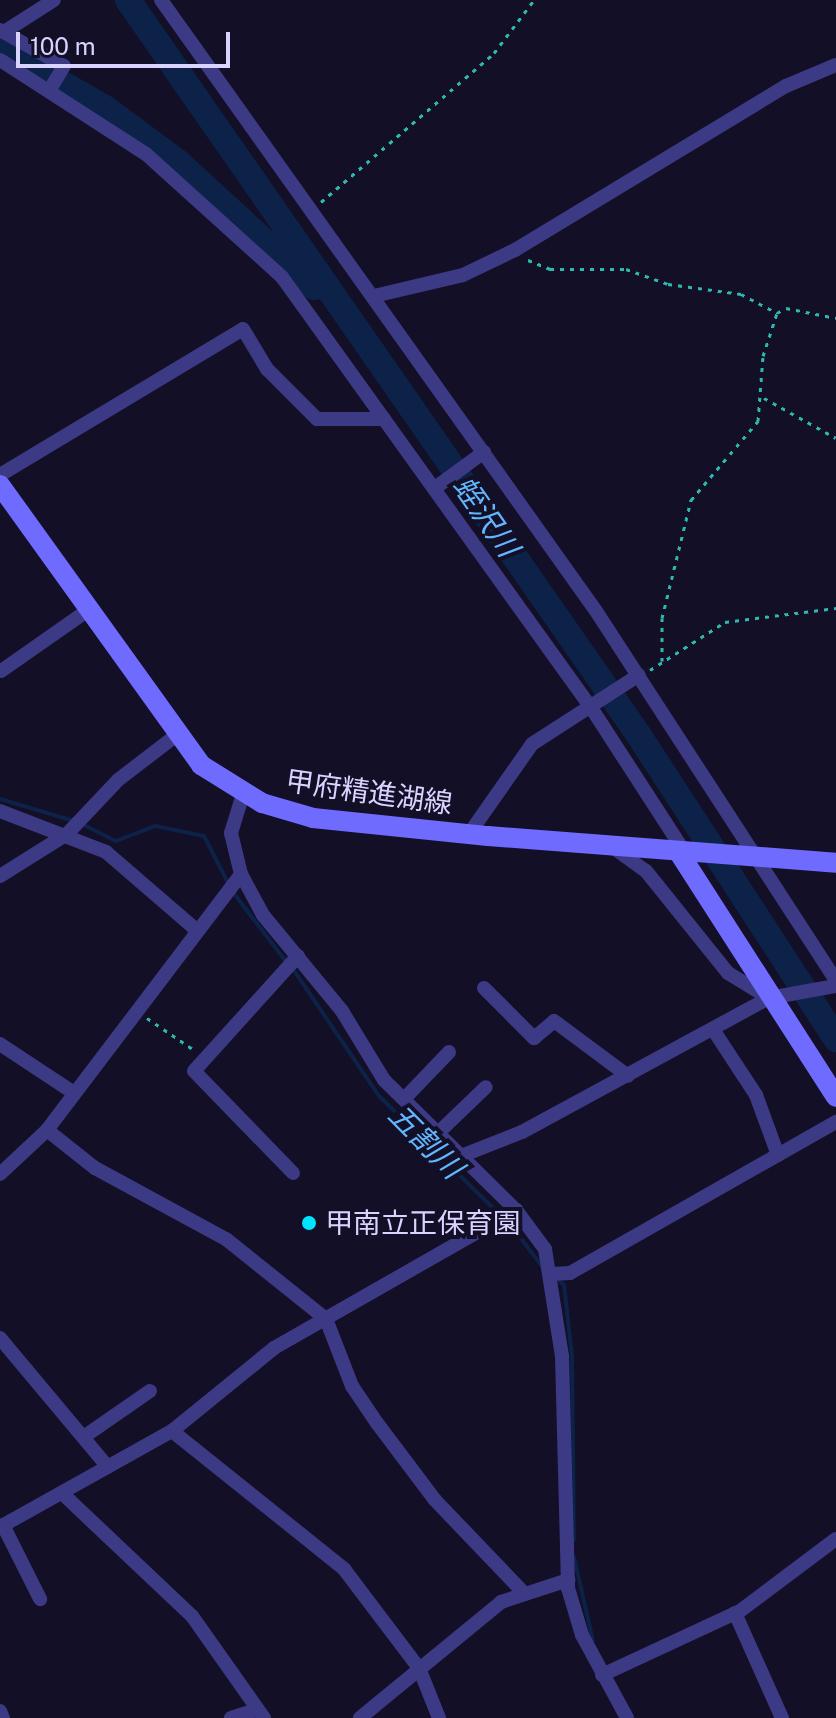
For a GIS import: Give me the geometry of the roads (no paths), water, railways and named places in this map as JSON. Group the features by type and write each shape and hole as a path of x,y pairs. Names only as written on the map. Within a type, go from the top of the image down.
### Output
{"main road":[{"name":"甲府精進湖線","path":"1,486 201,765 243,794 313,818 469,834 836,863"},
{"path":"684,851 836,1097"}],"street":[{"path":"52,88 64,66 2,31 54,0"},
{"path":"161,0 374,296 479,456 636,678 835,984 774,998 628,1076 461,1156"},
{"path":"0,60 52,88 194,191 253,247 437,486 594,708 684,851"},
{"path":"374,296 463,275 515,250 786,86 836,65"},
{"path":"1,486 243,329 267,369 317,419 384,419"},
{"path":"437,486 479,456"},
{"path":"1,671 88,610"},
{"path":"469,834 532,744 594,708 636,678"},
{"path":"0,876 67,834 118,780 178,734"},
{"path":"243,794 231,833 241,874 298,956 342,1011 359,1049 404,1099 516,1210 545,1249 562,1356 568,1580 602,1675 627,1718"},
{"path":"0,811 67,834 106,852 194,928"},
{"path":"610,846 646,871 728,973 774,998"},
{"path":"0,1174 47,1130 194,928 241,874"},
{"path":"293,1173 194,1071 202,1058 298,956"},
{"path":"484,988 534,1038 554,1021 628,1076"},
{"path":"714,1031 756,1095 778,1155"},
{"path":"0,1044 74,1093"},
{"path":"404,1099 449,1052"},
{"path":"438,1133 486,1087"},
{"path":"551,1274 570,1273 836,1122"},
{"path":"47,1130 95,1168 226,1239 326,1319 352,1386 377,1423 435,1500 521,1590"},
{"path":"40,1599 2,1526 65,1496 108,1467 172,1431 274,1348 516,1210"},
{"path":"0,1338 108,1467"},
{"path":"85,1436 150,1391"},
{"path":"172,1431 241,1493 320,1545 419,1668 439,1718"},
{"path":"65,1496 192,1616 261,1713 231,1718"},
{"path":"602,1675 735,1613 836,1539"},
{"path":"360,1718 419,1668 521,1590 568,1580"},
{"path":"735,1613 782,1718"},
{"path":"0,1711 3,1718"}],"waterway":[{"name":"蛭沢川","path":"128,0 638,734 836,1039"},
{"path":"0,48 105,108 178,162 314,287"},
{"name":"五割川","path":"0,799 74,821"},
{"name":"五割川","path":"82,824 116,841 155,826 204,836 228,883"},
{"path":"232,891 287,963"},
{"name":"五割川","path":"293,969 379,1096 500,1215"},
{"name":"五割川","path":"507,1220 545,1270"},
{"name":"五割川","path":"555,1278 564,1285 572,1356 574,1540"},
{"name":"五割川","path":"574,1557 593,1641"}],"place":[{"name":"甲南立正保育園","path":"309,1223"}]}
